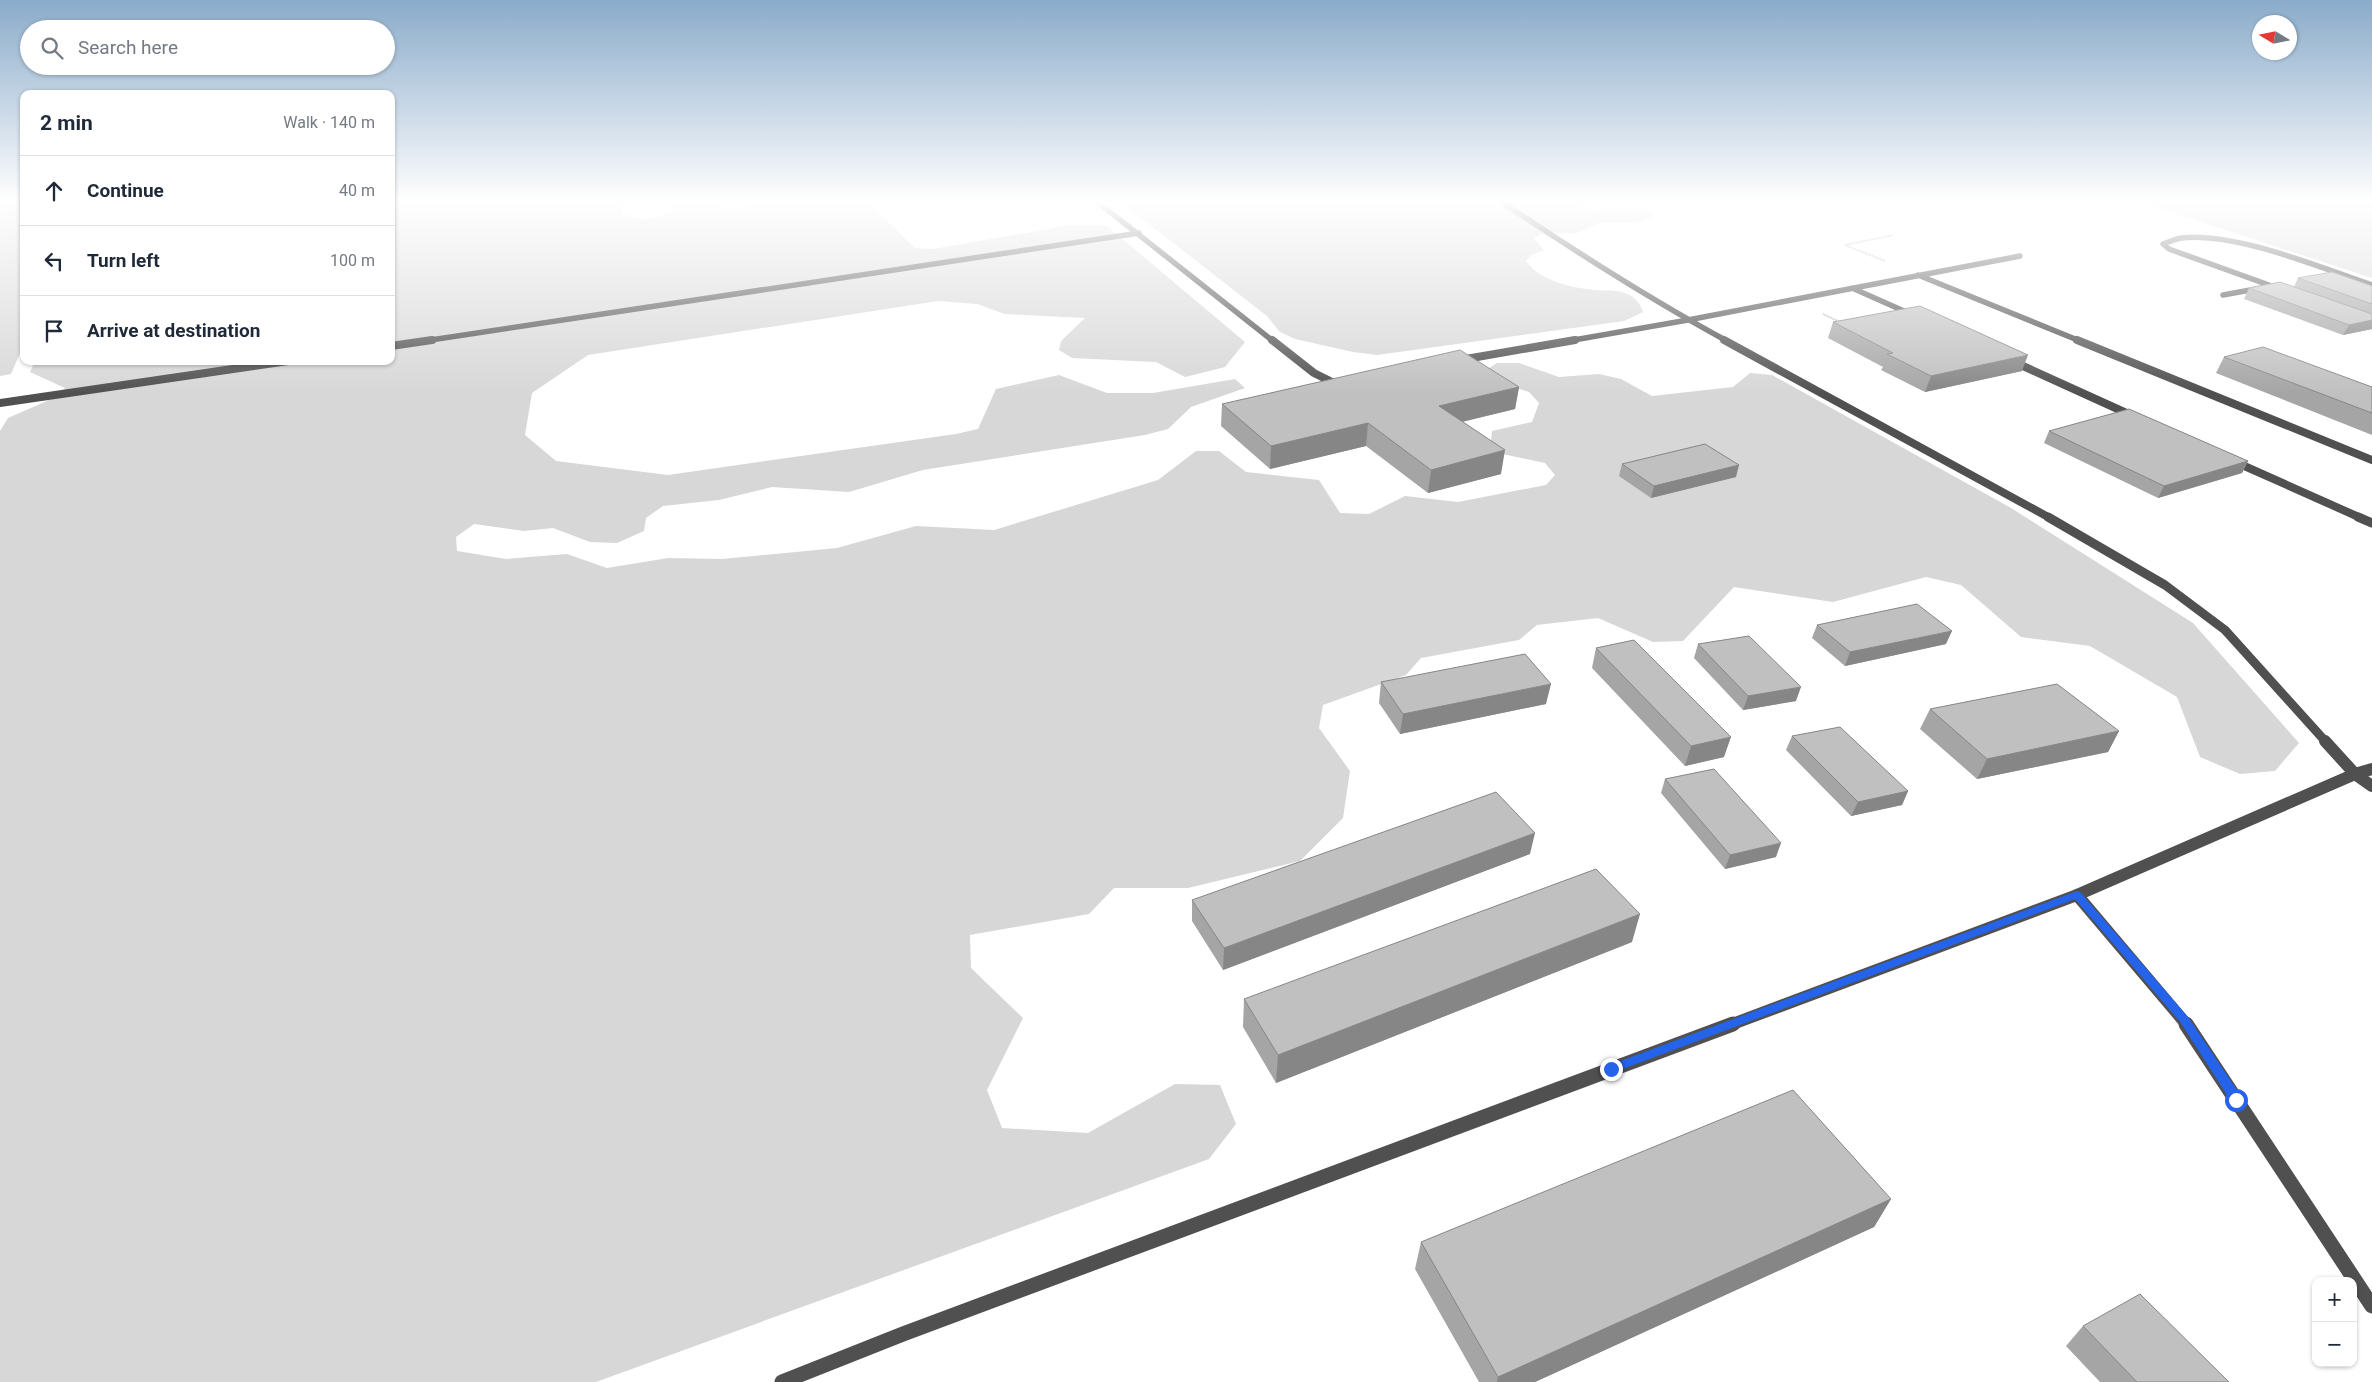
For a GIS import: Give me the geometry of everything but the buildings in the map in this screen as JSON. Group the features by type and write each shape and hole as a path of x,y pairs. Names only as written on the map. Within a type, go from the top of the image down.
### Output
{"street":[{"path":"395,345 931,264"},
{"path":"1178,264 1314,373 1336,384 1344,382"},
{"path":"1596,264 1688,320 2016,498 2165,585 2225,630 2355,774 2372,786"},
{"path":"1454,361 1688,320 1974,264"},
{"path":"2212,264 2290,292"},
{"path":"2308,264 2372,285"},
{"path":"1918,275 2372,460"},
{"path":"2223,294 2272,286"},
{"path":"1852,288 1924,321"},
{"path":"2006,358 2142,419"},
{"path":"0,403 261,365"},
{"path":"2223,456 2372,523"},
{"path":"782,1382 903,1334 2077,895 2355,774 2372,769"},
{"path":"2077,895 2184,1020 2372,1306"}],"path":[{"path":"1892,264 1918,275"}],"shaded area":[{"path":"0,264 20,264 20,353 11,374 0,376"},
{"path":"395,264 1153,264 1245,342 1225,367 1185,377 1156,362 1072,358 1059,350 1061,341 1085,318 1005,314 977,304 938,301 588,355 532,393 525,435 556,461 668,475 956,434 978,429 996,389 1059,375 1107,393 1153,393 1235,379 1245,388 1191,407 1168,429 1145,435 923,470 849,492 772,487 719,500 663,506 646,518 644,531 617,543 590,542 553,528 524,531 474,524 456,537 457,551 506,559 567,554 607,568 668,558 722,559 837,548 916,526 994,530 1158,480 1196,451 1219,451 1246,472 1319,480 1340,513 1369,514 1405,496 1458,502 1546,485 1555,475 1545,463 1498,453 1491,442 1492,431 1532,422 1539,403 1529,392 1490,379 1486,370 1497,363 1519,363 1559,377 1599,374 1621,379 1652,396 1733,387 1750,373 1772,375 2011,508 2193,623 2299,743 2275,771 2240,774 2200,757 2177,697 2090,646 2021,637 1961,585 1926,577 1833,602 1734,587 1683,641 1653,642 1598,618 1537,625 1519,640 1421,658 1406,675 1323,705 1319,728 1350,771 1343,818 1300,861 1188,888 1114,888 1089,914 970,935 971,968 1023,1018 987,1090 1002,1128 1088,1133 1175,1084 1220,1085 1236,1124 1209,1159 596,1382 0,1382 0,431 8,418 56,397 65,388 30,372 33,365 395,365"},
{"path":"1201,264 1529,264 1540,274 1558,282 1577,287 1629,294 1638,302 1643,312 1624,321 1377,355 1353,352 1295,339 1280,332 1267,316"},
{"path":"2331,264 2372,264 2372,278"}],"route":[{"path":"1611,1069 2077,895 2184,1020 2236,1100"}]}
